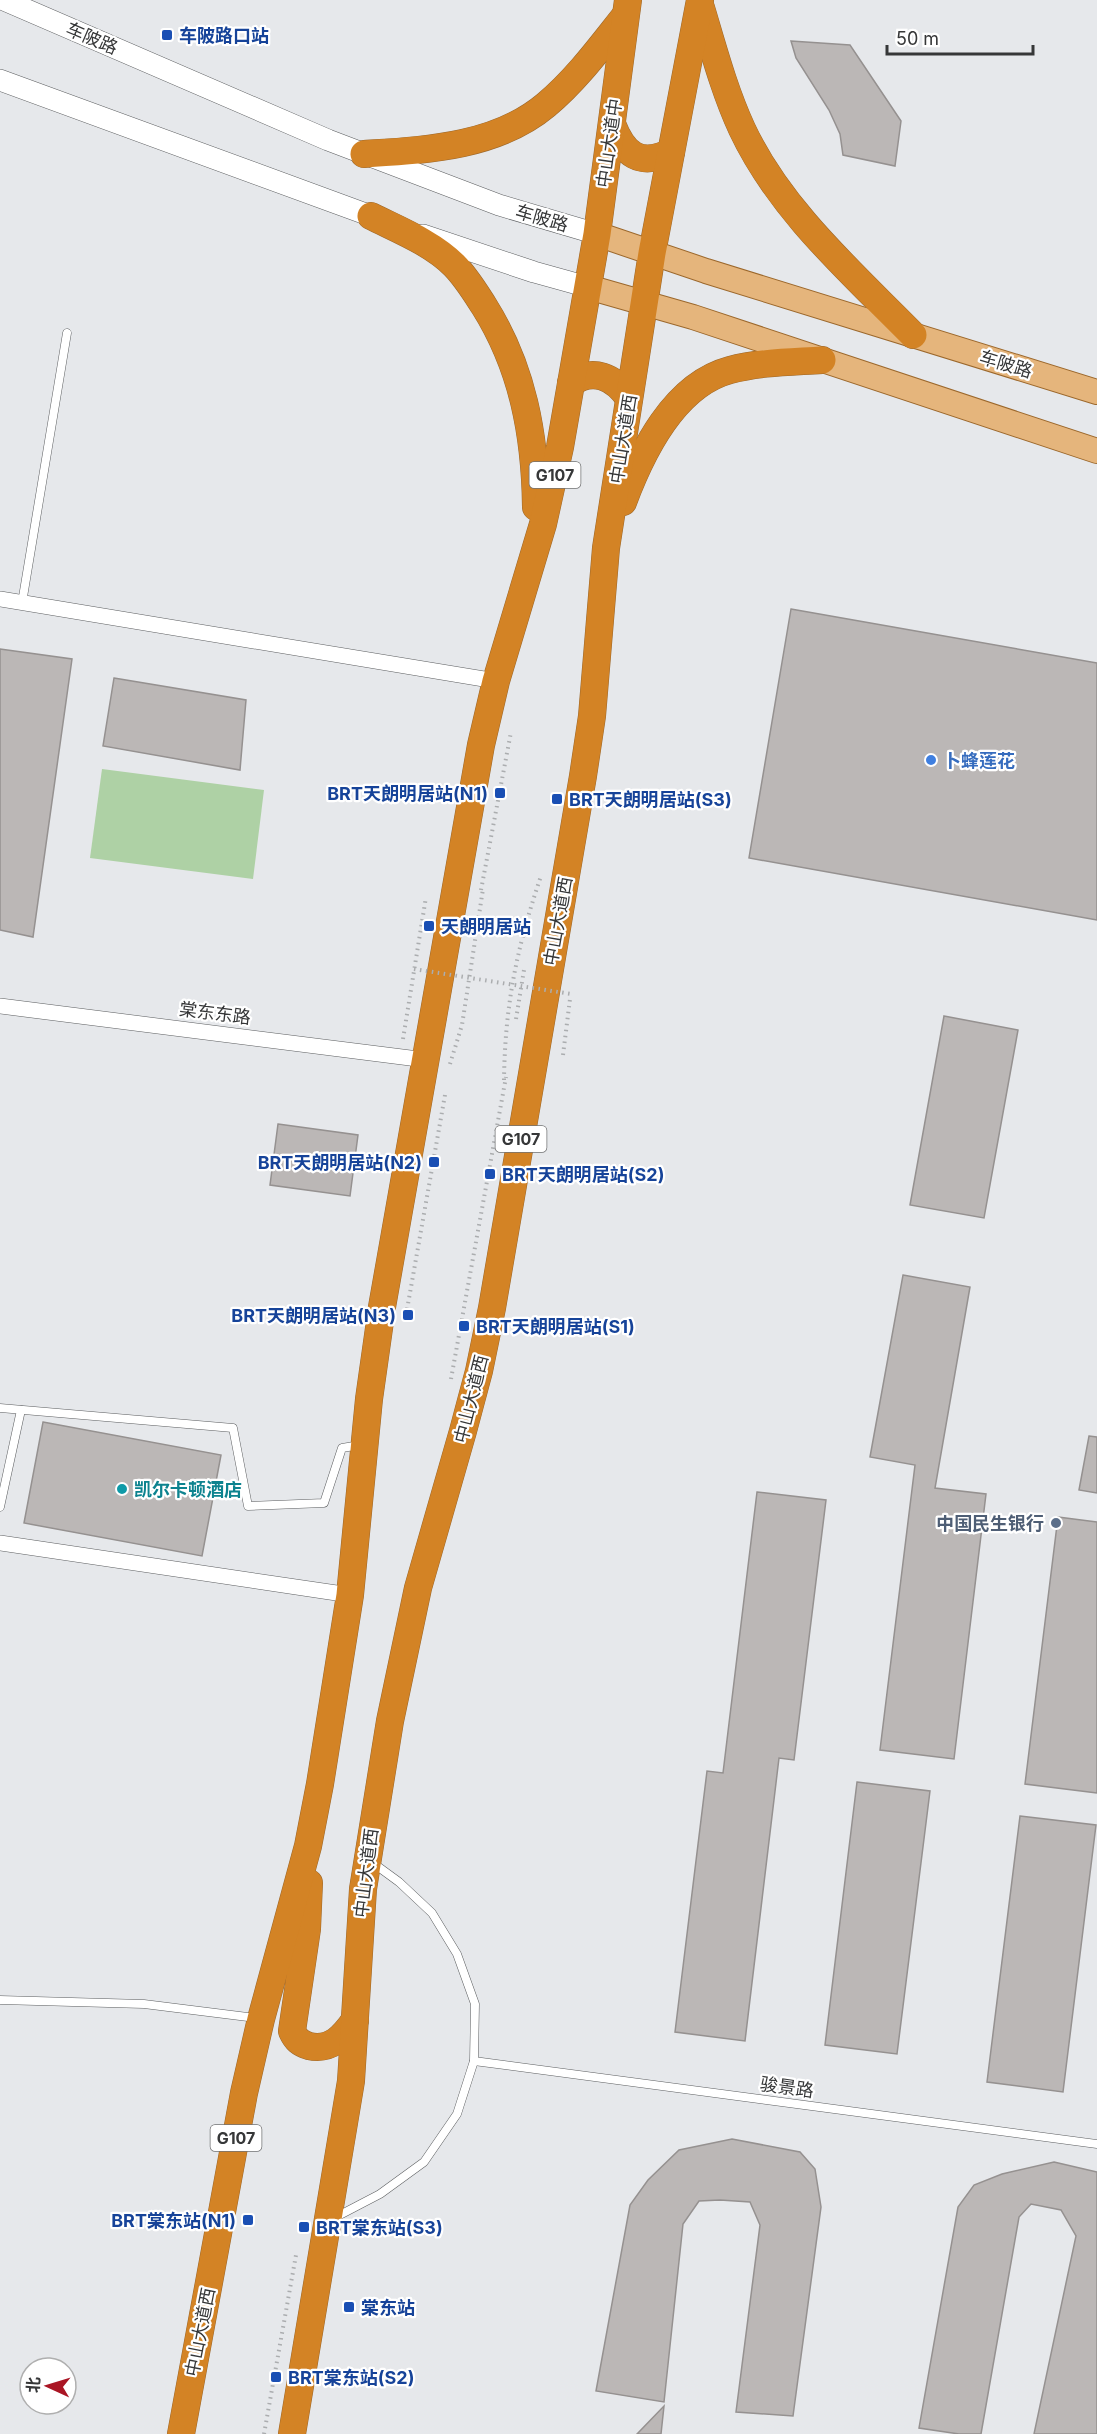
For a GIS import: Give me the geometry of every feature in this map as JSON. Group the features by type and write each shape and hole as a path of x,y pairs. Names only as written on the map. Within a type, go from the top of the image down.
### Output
{"highway":[{"path":"612,124 617,137 633,156 644,159 658,158 671,152 700,1"},
{"path":"700,1 725,83 742,129 768,174 797,214 914,335"},
{"path":"364,154 440,148 487,137 526,119 562,90 627,7"},
{"name":"中山大道中","path":"588,287 627,7"},
{"name":"G107","path":"652,253 671,152"},
{"path":"371,216 431,247 454,264 500,331 513,361 524,397 536,470 536,507 531,565"},
{"name":"中山大道西","path":"292,2434 351,2081 359,1941 367,1858 415,1599 476,1381 494,1297 583,776 592,716 606,548 652,253"},
{"name":"中山大道西","path":"181,2434 244,2093 261,2019 308,1846 350,1595 369,1399 382,1307 481,745 496,681 553,483 588,287"},
{"path":"606,548 641,459 664,423 688,394 710,378 730,370 757,365 822,360"},
{"path":"571,383 586,374 598,374 616,383 629,398"},
{"path":"308,1846 307,1929 295,1997 292,2031 296,2040 323,2048 341,2038 355,2020"}],"main road":[{"name":"车陂路","path":"4,0 364,154 499,205 1097,392"},
{"path":"0,80 371,216 534,272 645,303 1097,451"}],"street":[{"path":"0,599 496,681"},
{"name":"棠东东路","path":"0,1006 426,1060"},
{"path":"0,1544 350,1595"}],"lane":[{"path":"22,603 66,333"},
{"path":"0,1408 233,1428 248,1506 324,1503 342,1448 365,1444"},
{"path":"0,1507 21,1410"},
{"path":"328,2222 380,2194 424,2162 457,2114 474,2061 475,2004 457,1954 432,1913 399,1882 367,1858"},
{"path":"0,2000 144,2004 261,2019"},
{"name":"骏景路","path":"474,2061 1097,2144"}],"path":[{"path":"452,1044 449,1067 462,1025 485,875 511,732"},
{"path":"476,907 485,875"},
{"path":"504,1089 504,1044 510,987 520,940 541,876"},
{"path":"402,1039 426,897"},
{"path":"414,969 571,994 563,1055"},
{"path":"450,1386 511,1054"},
{"path":"403,1332 446,1086"},
{"path":"264,2434 297,2252"}],"green space":[{"path":"102,769 264,790 253,879 90,858"}],"building":[{"path":"791,41 850,45 901,121 895,166 843,155 840,134 829,110 796,58"},
{"name":"卜蜂莲花","path":"791,609 1097,663 1097,920 749,858"},
{"path":"0,649 72,659 33,937 0,930"},
{"path":"114,678 246,700 240,770 103,746"},
{"path":"944,1016 1018,1030 984,1218 910,1205"},
{"path":"278,1124 358,1135 350,1196 270,1185"},
{"path":"903,1275 970,1287 935,1488 986,1494 954,1759 880,1750 915,1465 870,1457"},
{"name":"凯尔卡顿酒店","path":"43,1422 221,1455 202,1556 24,1523"},
{"path":"1089,1436 1097,1437 1097,1493 1079,1490"},
{"path":"757,1492 826,1500 794,1760 779,1758 745,2041 675,2032 707,1771 723,1773"},
{"path":"1058,1517 1097,1522 1097,1793 1025,1784"},
{"path":"857,1782 930,1791 897,2054 825,2045"},
{"path":"1020,1816 1096,1825 1063,2092 987,2082"},
{"path":"732,2139 800,2152 815,2169 821,2207 793,2416 736,2412 760,2225 750,2202 699,2201 683,2224 664,2402 596,2391 630,2205 648,2180 679,2150"},
{"path":"1054,2162 1097,2172 1097,2434 1034,2434 1076,2236 1061,2210 1031,2204 1019,2217 981,2434 959,2434 919,2428 958,2207 974,2185 1002,2174"},
{"path":"664,2406 661,2434 637,2434"}],"place":[{"name":"车陂路口站","path":"167,35"},
{"name":"卜蜂莲花","path":"931,760"},
{"name":"BRT天朗明居站(N1)","path":"500,793"},
{"name":"BRT天朗明居站(S3)","path":"557,799"},
{"name":"天朗明居站","path":"429,926"},
{"name":"BRT天朗明居站(N2)","path":"434,1162"},
{"name":"BRT天朗明居站(S2)","path":"490,1174"},
{"name":"BRT天朗明居站(N3)","path":"408,1315"},
{"name":"BRT天朗明居站(S1)","path":"464,1326"},
{"name":"凯尔卡顿酒店","path":"122,1489"},
{"name":"中国民生银行","path":"1056,1523"},
{"name":"BRT棠东站(N1)","path":"248,2220"},
{"name":"BRT棠东站(S3)","path":"304,2227"},
{"name":"棠东站","path":"349,2307"},
{"name":"BRT棠东站(S2)","path":"276,2377"}]}
